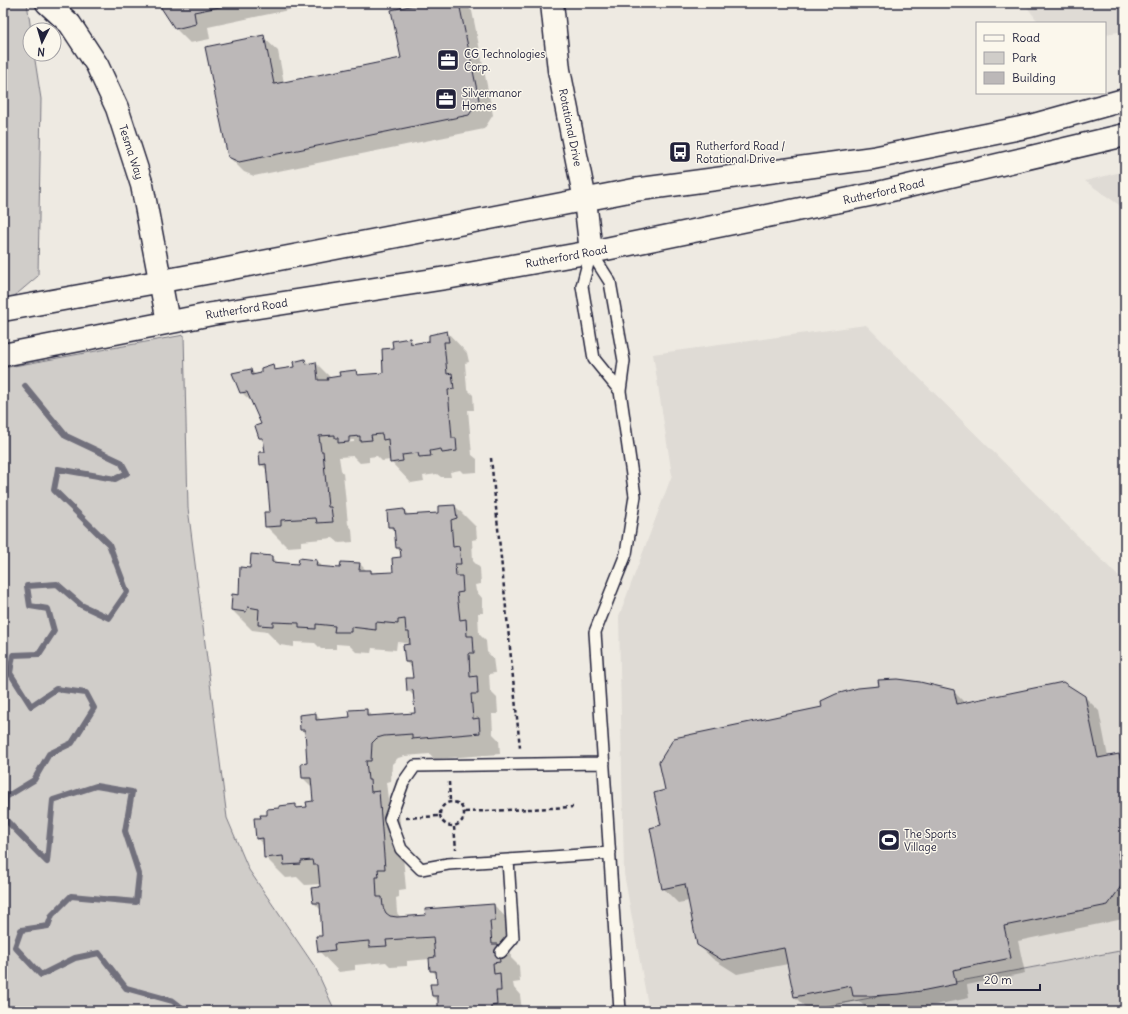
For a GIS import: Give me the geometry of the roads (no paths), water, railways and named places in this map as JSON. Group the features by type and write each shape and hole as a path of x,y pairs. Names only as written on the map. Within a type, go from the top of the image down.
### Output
{"main road":[{"name":"Tesma Way","path":"47,3 70,24 97,65 117,108 142,185 168,322"},
{"name":"Rotational Drive","path":"552,3 559,70 584,200 591,252"},
{"path":"3,310 161,282 634,190 873,158 1030,126 1120,102 1125,102"},
{"name":"Rutherford Road","path":"3,354 212,314 446,278 591,252 874,194 1125,135"}],"lane":[{"path":"591,252 582,286 594,359 620,390"},
{"path":"591,252 610,282 624,360 620,390 635,496 626,554 595,632 620,1011"},
{"path":"604,763 415,766 403,783 390,819 401,849 420,868 457,863 610,853"},
{"path":"501,952 513,938 508,860"}],"waterway":[{"path":"25,386 66,436 121,462 127,473 115,479 58,469 54,490 109,544 127,592 109,618 81,605 57,584 27,586 30,606 48,609 54,631 39,654 13,655 10,673 31,706 56,689 86,693 94,708 72,743 49,754 34,780 6,797 5,819 47,862 53,800 96,786 132,792 125,831 139,874 136,902 71,896 52,915 48,926 21,930 15,947 41,975 75,958 99,953 126,988 173,1001 186,1011"}],"place":[{"name":"CG Technologies Corp.","path":"448,60"},
{"name":"Silvermanor Homes","path":"446,99"},
{"name":"Rutherford Road / Rotational Drive","path":"680,152"},
{"name":"The Sports Village","path":"889,840"}]}
